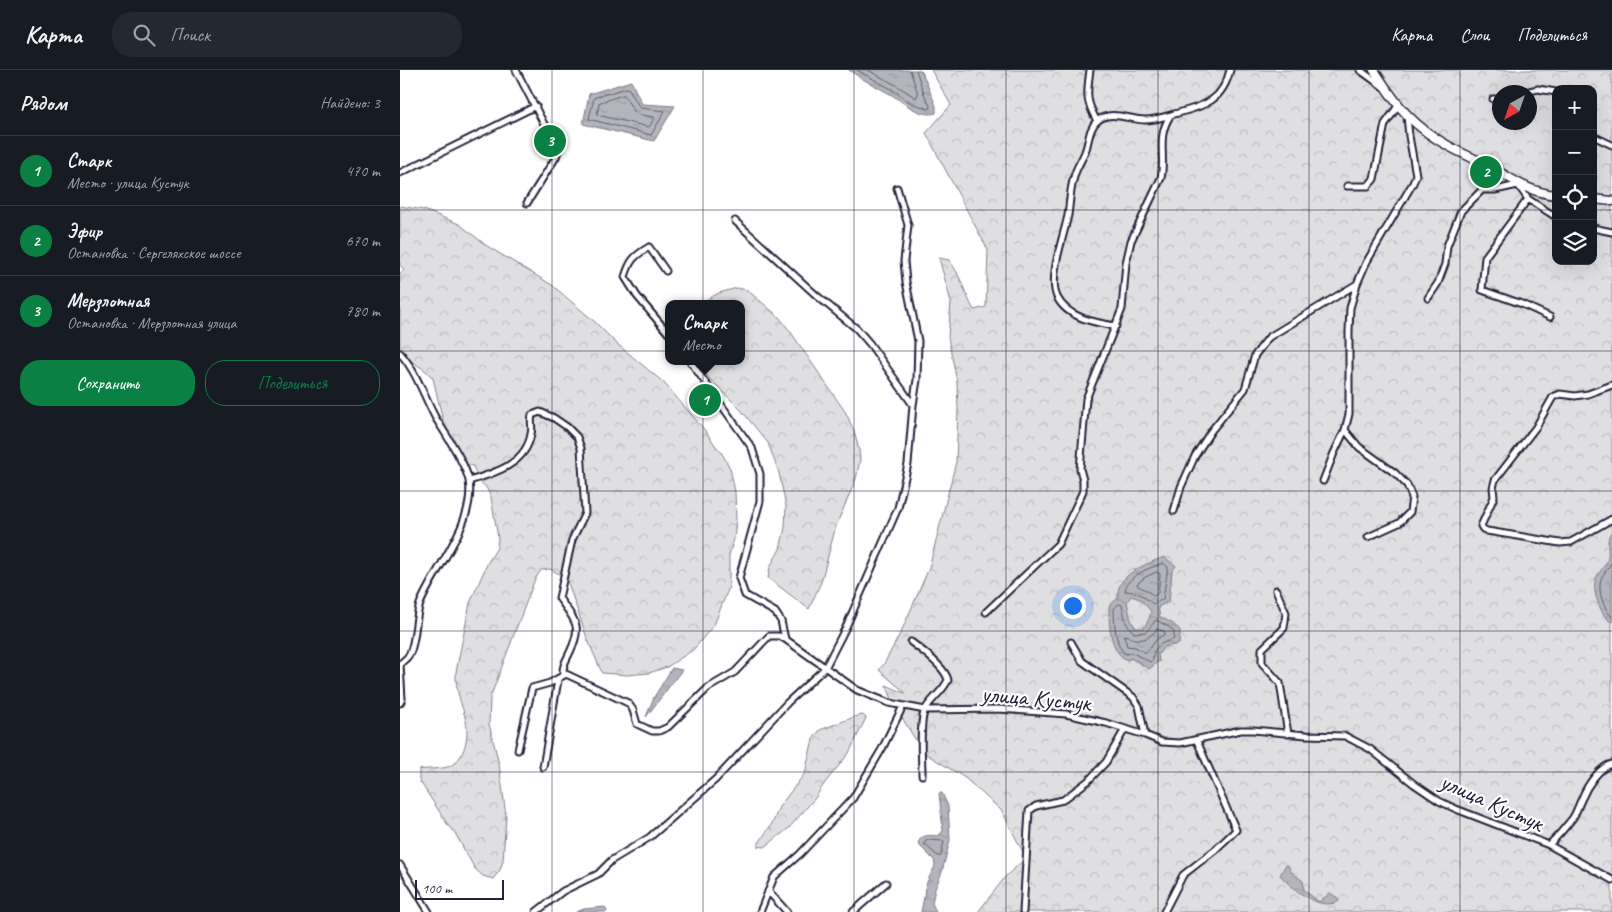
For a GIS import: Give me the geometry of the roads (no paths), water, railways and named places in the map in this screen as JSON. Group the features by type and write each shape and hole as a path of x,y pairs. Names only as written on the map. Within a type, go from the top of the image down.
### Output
{"main road":[{"path":"1374,70 1398,106 1407,116 1433,137 1493,168 1518,185 1544,194 1552,195"},
{"path":"1597,199 1612,201"}],"street":[{"path":"516,70 558,151 527,203"},
{"path":"1090,70 1087,93 1089,107 1097,121"},
{"path":"1116,326 1093,323 1082,318 1062,304 1055,291 1057,262 1068,214 1074,174 1085,154 1090,131 1097,121 1106,116 1112,115 1144,120 1170,116 1208,103 1215,98 1227,82 1230,70"},
{"path":"1360,70 1386,90"},
{"path":"1537,89 1552,91"},
{"path":"400,173 536,106"},
{"path":"1347,186 1368,186 1374,179 1385,124 1398,106"},
{"path":"986,612 1058,544 1083,491 1080,468 1086,399 1122,309 1126,263 1131,241 1161,178 1163,171 1161,137 1170,116"},
{"path":"1323,481 1334,452 1346,430 1350,405 1348,363 1350,308 1357,284 1366,263 1414,183 1416,175 1408,136 1407,116"},
{"path":"1597,138 1612,145"},
{"path":"1428,298 1438,283 1445,264 1447,246 1461,211 1482,190 1495,190 1518,185 1528,199 1552,214"},
{"path":"536,912 563,891 598,874 612,860 650,837 716,779 788,702 825,668 846,627 898,508 912,437 918,341 906,282 904,261 908,225 897,188"},
{"path":"1528,199 1485,257 1482,290 1522,304 1550,317"},
{"path":"735,221 816,295 857,328 913,405"},
{"path":"1597,229 1612,232"},
{"path":"665,329 637,296 625,278 628,266 634,256 650,246 666,271"},
{"path":"1174,511 1181,487 1195,456 1211,431 1245,389 1256,355 1269,337 1275,331 1357,284"},
{"path":"400,353 462,463 469,480 466,512 420,606 410,653 400,664 402,699 400,703"},
{"path":"693,365 752,448 760,474 760,501 739,578 745,595 775,612 781,621 784,639"},
{"path":"1612,385 1588,394 1576,396 1560,394 1553,397 1536,427 1494,480 1494,497 1481,526 1487,531 1560,543 1571,542 1612,519"},
{"path":"469,480 495,473 513,463 526,450 532,432 530,422 532,415 540,412 554,418 577,437 581,448 585,513 572,540 558,598 577,625 578,632 563,668 566,674 628,703 633,710 637,724 645,729 659,731 668,727 708,688 735,672 769,636 779,636 784,639"},
{"path":"1346,430 1359,447 1407,484 1412,497 1410,512 1400,523 1368,537"},
{"path":"1276,590 1286,613 1284,628 1262,649 1262,663 1280,683 1288,734"},
{"name":"улица Кустук","path":"784,639 857,690 874,698 925,710 999,709 1066,714 1086,717 1162,742 1180,743 1197,741 1241,730 1345,736 1370,749 1439,801 1549,845 1612,880"},
{"path":"911,642 931,659 947,676 948,680 925,710 922,725 922,775"},
{"path":"1071,642 1082,661 1133,697 1139,706 1145,735"},
{"path":"518,750 532,688 558,680 566,674"},
{"path":"543,767 558,680"},
{"path":"760,912 774,877 800,854 853,798 874,764 903,706"},
{"path":"1023,912 1029,811 1036,806 1063,800 1088,782 1106,762 1125,729"},
{"path":"1164,912 1183,875 1215,850 1236,830 1197,741"},
{"path":"1549,845 1572,819 1582,797 1593,780 1606,766 1612,764"},
{"path":"400,865 429,912"},
{"path":"853,912 886,883"},
{"path":"768,891 787,912"}],"water":[{"path":"849,70 919,70 922,72 936,106 936,113 930,114 918,111"},
{"path":"631,81 642,104 675,106 654,141 583,124 589,94"},
{"path":"1612,531 1612,623 1604,615 1598,603 1595,583 1596,578 1607,561 1608,538"},
{"path":"1164,557 1176,566 1172,571 1169,601 1158,607 1160,617 1172,623 1180,630 1179,644 1164,647 1158,655 1159,661 1149,669 1131,658 1127,660 1121,656 1113,644 1109,621 1109,606 1118,598 1118,590 1127,576 1141,567","holes":["1131,596 1140,599 1151,611 1144,628 1136,628 1134,625 1127,602"]},
{"path":"672,668 682,670 646,717 654,697"},
{"path":"939,793 942,793 948,806 950,840 932,903 936,912 921,912 927,882 935,866 934,860 918,844 921,838 929,835 938,836 943,831"},
{"path":"1288,865 1292,873 1303,881 1304,890 1319,902 1330,893 1338,898 1339,901 1332,904 1324,904 1316,902 1300,893 1280,875 1285,866"},
{"path":"605,907 607,912 576,912 584,909"}],"place":[{"name":"Мерзлотная","path":"550,141"},
{"name":"Эфир","path":"1486,172"},
{"name":"Старк","path":"705,400"}]}
